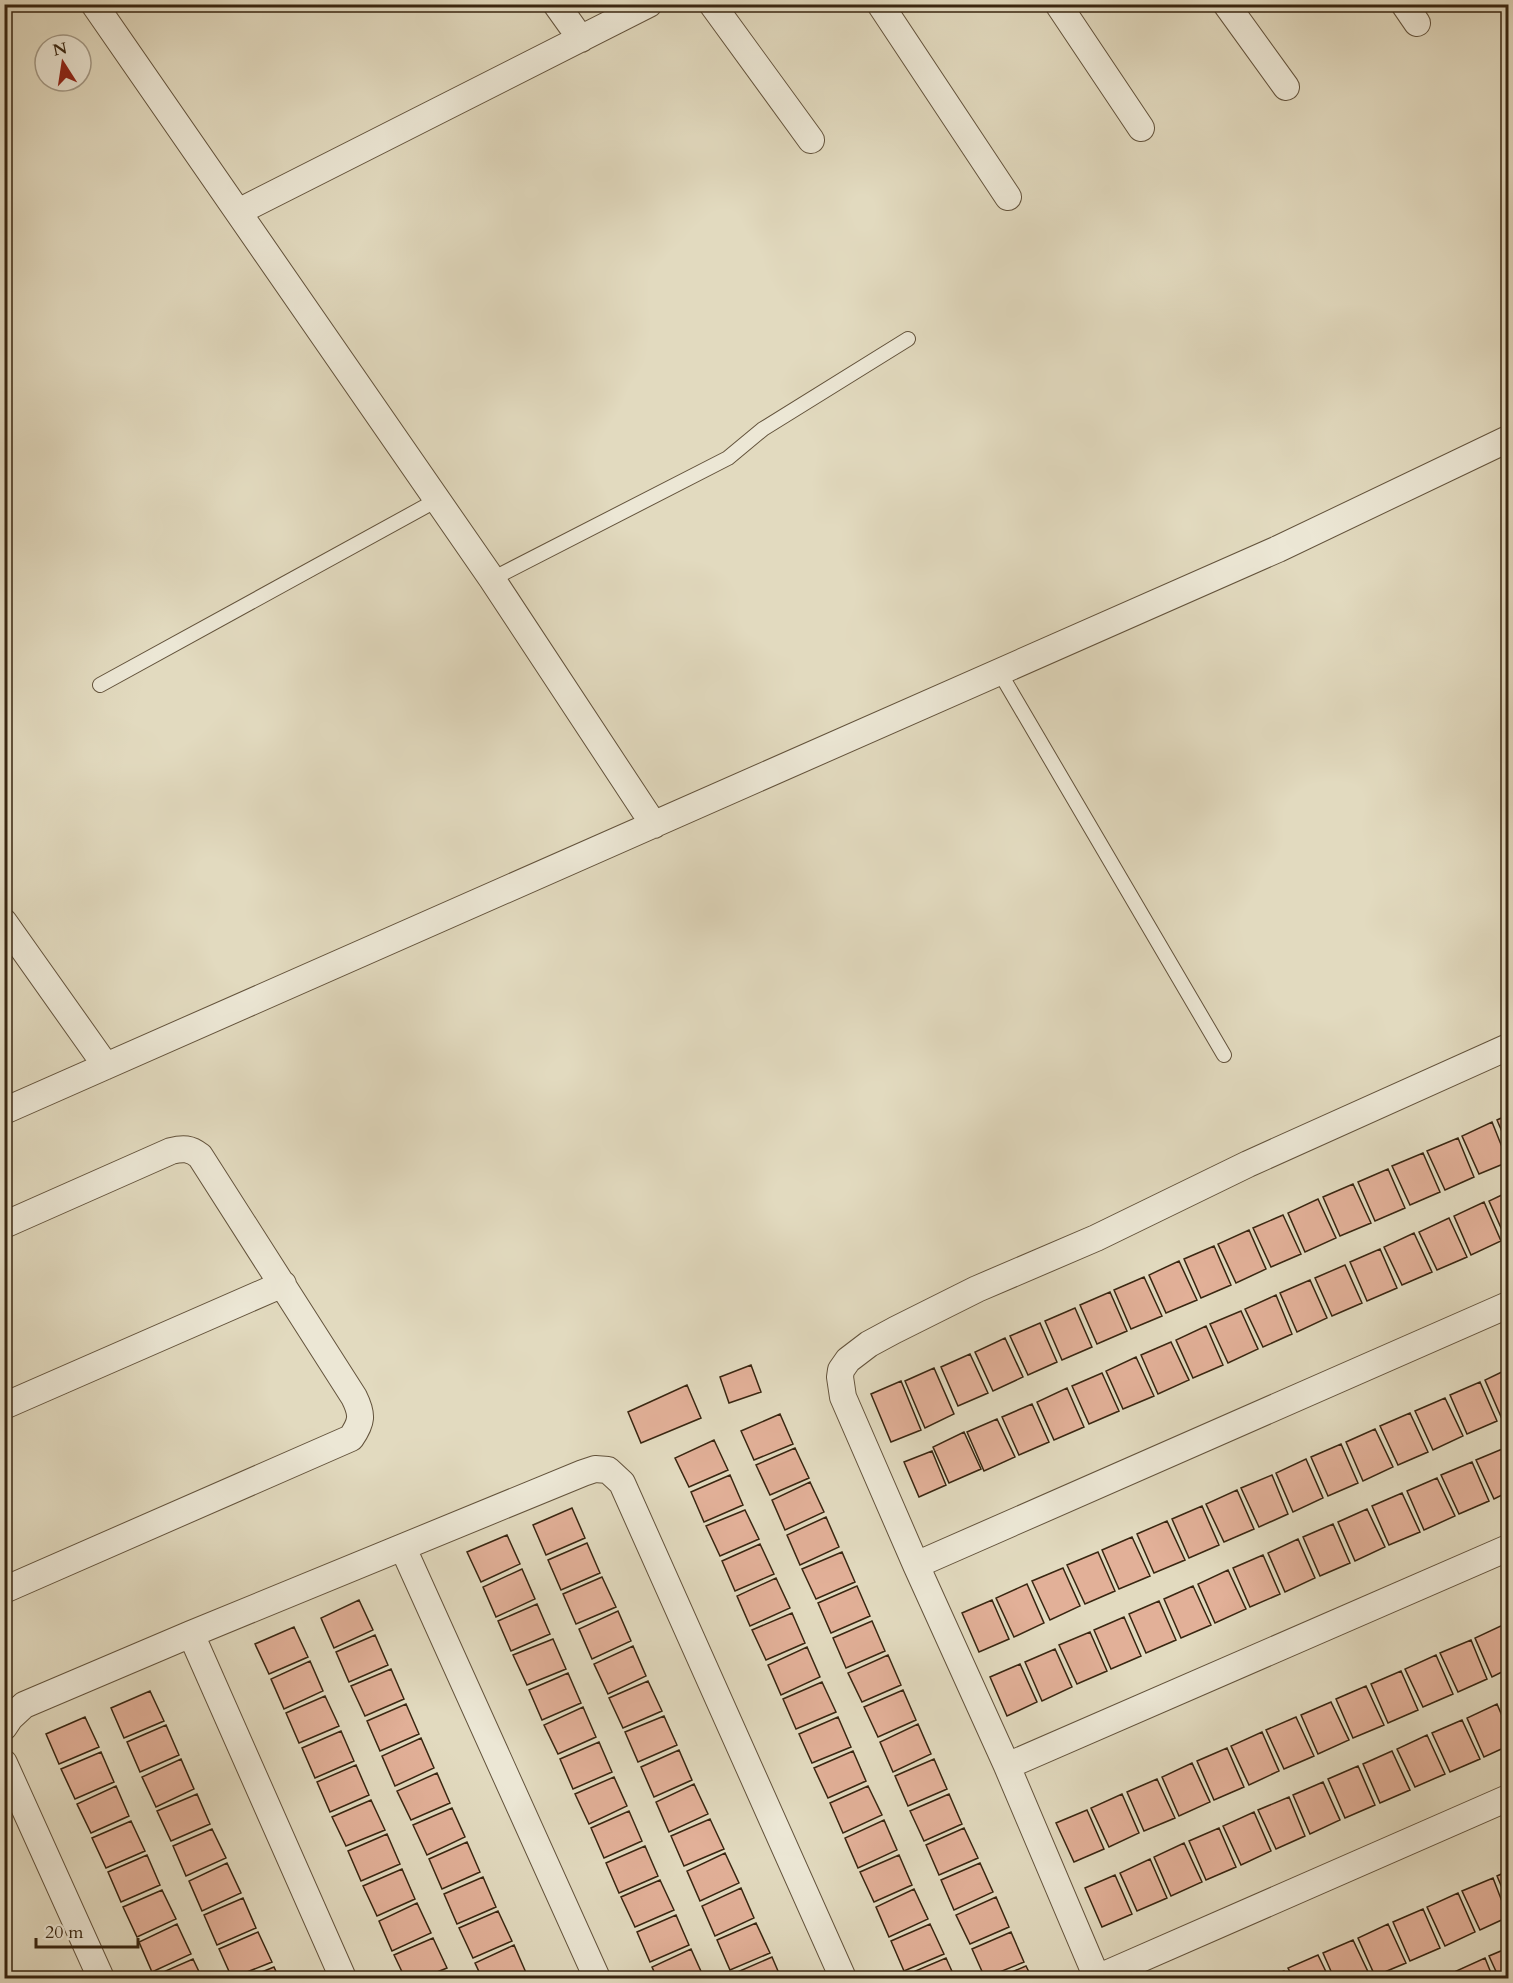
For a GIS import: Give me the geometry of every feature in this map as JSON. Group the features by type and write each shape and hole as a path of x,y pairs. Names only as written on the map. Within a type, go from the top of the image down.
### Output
{"street":[{"path":"94,4 492,579 654,825"},
{"path":"556,4 580,39"},
{"path":"238,212 648,4"},
{"path":"712,4 811,140"},
{"path":"880,4 1008,197"},
{"path":"1058,4 1141,128"},
{"path":"1226,4 1286,87"},
{"path":"4,1111 1278,549 1509,439"},
{"path":"4,922 106,1066"},
{"path":"1509,1047 1248,1164 1095,1238 977,1289 869,1344 848,1360 841,1370 840,1377 843,1396 1007,1766 1097,1978 1509,1798"},
{"path":"4,1225 171,1151 182,1148 192,1149 200,1156 360,1408 359,1426 351,1438 4,1590"},
{"path":"4,1406 283,1284"},
{"path":"916,1565 1509,1305"},
{"path":"4,1727 24,1705 583,1473 608,1470 622,1483 843,1978"},
{"path":"403,1548 597,1978"},
{"path":"1007,1766 1509,1548"},
{"path":"191,1634 343,1978"},
{"path":"5,1765 101,1978"}],"lane":[{"path":"492,579 728,458 763,429 908,339"},
{"path":"100,685 437,500"},
{"path":"1000,673 1224,1055"}],"building":[{"path":"1508,1115 1508,1146 1497,1120"},
{"path":"1492,1122 1508,1162 1479,1174 1462,1136"},
{"path":"1458,1138 1474,1177 1445,1190 1427,1151"},
{"path":"1423,1153 1440,1192 1410,1205 1392,1166"},
{"path":"1388,1169 1405,1208 1375,1221 1358,1182"},
{"path":"1353,1184 1371,1223 1340,1236 1323,1197"},
{"path":"1508,1192 1508,1238 1506,1239 1489,1201"},
{"path":"1318,1199 1336,1238 1305,1252 1288,1213"},
{"path":"1484,1202 1501,1241 1471,1255 1454,1216"},
{"path":"1283,1215 1301,1254 1271,1267 1253,1228"},
{"path":"1449,1218 1467,1257 1437,1270 1419,1232"},
{"path":"1249,1230 1266,1269 1236,1283 1218,1244"},
{"path":"1414,1233 1432,1272 1402,1285 1384,1247"},
{"path":"1214,1246 1231,1285 1201,1298 1184,1259"},
{"path":"1380,1249 1397,1288 1367,1301 1350,1262"},
{"path":"1179,1261 1197,1300 1166,1313 1149,1275"},
{"path":"1345,1265 1362,1303 1332,1316 1315,1278"},
{"path":"1144,1277 1162,1316 1131,1329 1114,1290"},
{"path":"1310,1280 1327,1318 1297,1332 1280,1293"},
{"path":"1110,1292 1127,1331 1097,1344 1080,1305"},
{"path":"1276,1295 1292,1334 1263,1347 1245,1309"},
{"path":"1075,1308 1092,1347 1062,1360 1045,1321"},
{"path":"1241,1311 1258,1349 1228,1363 1210,1324"},
{"path":"1040,1323 1057,1362 1028,1375 1010,1336"},
{"path":"1206,1326 1223,1365 1193,1378 1176,1340"},
{"path":"1005,1338 1023,1377 993,1391 975,1352"},
{"path":"1171,1342 1189,1380 1158,1394 1141,1355"},
{"path":"970,1354 988,1393 958,1406 941,1367"},
{"path":"1136,1357 1154,1396 1123,1409 1106,1371"},
{"path":"751,1365 761,1392 729,1403 720,1377"},
{"path":"934,1368 954,1414 925,1428 905,1381"},
{"path":"1508,1369 1508,1416 1502,1419 1485,1380"},
{"path":"1102,1373 1119,1411 1089,1424 1072,1386"},
{"path":"901,1381 921,1430 891,1442 871,1394"},
{"path":"1480,1382 1497,1421 1467,1434 1450,1395"},
{"path":"687,1385 701,1418 641,1443 628,1412"},
{"path":"1067,1388 1084,1427 1054,1440 1037,1402"},
{"path":"1445,1398 1463,1436 1433,1450 1415,1411"},
{"path":"1032,1404 1049,1442 1019,1455 1002,1417"},
{"path":"1410,1413 1428,1452 1398,1465 1380,1426"},
{"path":"780,1414 793,1444 754,1460 741,1431"},
{"path":"997,1419 1015,1457 984,1471 967,1432"},
{"path":"1375,1429 1393,1467 1363,1481 1346,1442"},
{"path":"964,1432 981,1469 949,1483 933,1447"},
{"path":"714,1440 728,1470 689,1487 675,1458"},
{"path":"1341,1444 1358,1483 1328,1496 1311,1457"},
{"path":"1507,1447 1508,1492 1494,1499 1476,1460"},
{"path":"795,1448 809,1478 770,1495 756,1465"},
{"path":"932,1451 946,1485 919,1497 904,1462"},
{"path":"1306,1459 1323,1498 1293,1512 1276,1473"},
{"path":"1472,1462 1489,1501 1459,1514 1441,1475"},
{"path":"730,1475 743,1505 704,1522 691,1492"},
{"path":"1272,1475 1288,1514 1259,1527 1241,1488"},
{"path":"1437,1478 1455,1516 1424,1530 1407,1491"},
{"path":"810,1482 824,1512 785,1530 772,1500"},
{"path":"1237,1490 1254,1529 1224,1542 1206,1504"},
{"path":"1402,1493 1420,1532 1389,1545 1372,1506"},
{"path":"1202,1506 1219,1545 1189,1558 1172,1519"},
{"path":"572,1508 585,1538 546,1555 533,1525"},
{"path":"1367,1509 1385,1547 1355,1561 1338,1522"},
{"path":"745,1510 759,1539 720,1556 706,1526"},
{"path":"826,1517 839,1547 800,1565 787,1535"},
{"path":"1167,1521 1185,1560 1154,1573 1137,1534"},
{"path":"1333,1524 1350,1563 1320,1576 1303,1537"},
{"path":"507,1535 520,1564 481,1582 467,1552"},
{"path":"1132,1537 1150,1576 1119,1589 1102,1550"},
{"path":"1298,1539 1315,1578 1285,1592 1268,1553"},
{"path":"587,1543 600,1573 561,1590 548,1560"},
{"path":"760,1544 774,1574 735,1591 722,1561"},
{"path":"842,1552 855,1582 816,1599 802,1569"},
{"path":"1098,1552 1115,1591 1085,1604 1067,1565"},
{"path":"1263,1555 1280,1594 1250,1607 1233,1568"},
{"path":"1063,1568 1080,1606 1050,1620 1032,1581"},
{"path":"522,1569 535,1599 496,1617 483,1587"},
{"path":"1228,1570 1246,1609 1215,1623 1198,1584"},
{"path":"602,1577 616,1607 576,1624 563,1594"},
{"path":"776,1578 790,1608 750,1626 737,1596"},
{"path":"1027,1584 1044,1623 1014,1637 996,1598"},
{"path":"857,1586 870,1616 831,1633 818,1603"},
{"path":"1193,1586 1211,1625 1181,1638 1164,1599"},
{"path":"359,1600 373,1630 334,1648 321,1618"},
{"path":"992,1600 1009,1639 979,1652 962,1613"},
{"path":"1159,1601 1176,1640 1146,1653 1129,1614"},
{"path":"537,1604 550,1634 511,1651 498,1621"},
{"path":"618,1611 631,1641 592,1659 579,1629"},
{"path":"792,1613 805,1643 766,1660 752,1630"},
{"path":"1124,1617 1141,1656 1111,1669 1094,1630"},
{"path":"872,1621 885,1651 846,1668 833,1638"},
{"path":"1505,1624 1508,1632 1508,1669 1492,1677 1475,1638"},
{"path":"294,1627 308,1657 269,1674 255,1644"},
{"path":"1090,1632 1107,1671 1077,1684 1059,1645"},
{"path":"375,1635 388,1665 349,1682 336,1652"},
{"path":"553,1639 566,1669 527,1685 513,1655"},
{"path":"1471,1640 1487,1679 1458,1692 1440,1653"},
{"path":"633,1646 646,1676 608,1694 594,1664"},
{"path":"807,1647 820,1677 781,1695 768,1665"},
{"path":"1055,1649 1072,1687 1042,1701 1025,1662"},
{"path":"888,1655 901,1685 862,1702 848,1673"},
{"path":"1436,1655 1453,1694 1423,1707 1405,1669"},
{"path":"310,1661 323,1691 284,1709 271,1679"},
{"path":"1020,1664 1037,1702 1007,1716 990,1677"},
{"path":"391,1669 404,1699 365,1716 351,1686"},
{"path":"1401,1671 1418,1710 1388,1723 1371,1684"},
{"path":"568,1673 581,1703 542,1720 529,1690"},
{"path":"648,1681 662,1711 623,1728 609,1698"},
{"path":"822,1682 836,1712 796,1729 783,1699"},
{"path":"1366,1686 1384,1725 1353,1738 1336,1699"},
{"path":"903,1690 916,1720 878,1737 864,1707"},
{"path":"150,1691 164,1721 124,1738 111,1708"},
{"path":"325,1696 339,1726 299,1743 286,1713"},
{"path":"1508,1699 1508,1718 1502,1702"},
{"path":"1331,1702 1349,1740 1318,1754 1301,1715"},
{"path":"406,1704 419,1734 380,1751 367,1721"},
{"path":"1497,1704 1508,1730 1508,1746 1484,1757 1467,1718"},
{"path":"583,1707 596,1737 558,1754 544,1725"},
{"path":"664,1716 677,1745 638,1762 625,1732"},
{"path":"85,1717 99,1747 59,1764 46,1734"},
{"path":"838,1717 851,1747 812,1763 799,1734"},
{"path":"1296,1717 1314,1756 1284,1769 1266,1730"},
{"path":"1462,1720 1480,1759 1450,1772 1432,1733"},
{"path":"918,1724 931,1754 893,1772 880,1742"},
{"path":"166,1725 179,1755 140,1772 127,1742"},
{"path":"341,1731 354,1761 315,1778 302,1748"},
{"path":"1262,1732 1279,1771 1249,1785 1231,1746"},
{"path":"1427,1735 1445,1774 1415,1787 1397,1749"},
{"path":"421,1738 434,1768 395,1786 382,1756"},
{"path":"599,1742 612,1772 573,1789 560,1759"},
{"path":"1227,1748 1244,1787 1214,1800 1197,1761"},
{"path":"679,1750 692,1780 654,1797 641,1767"},
{"path":"853,1751 866,1781 828,1798 814,1768"},
{"path":"1392,1751 1410,1790 1380,1803 1363,1764"},
{"path":"101,1752 114,1782 75,1799 61,1769"},
{"path":"181,1759 194,1789 156,1807 142,1777"},
{"path":"934,1759 947,1789 908,1806 895,1776"},
{"path":"1192,1763 1210,1802 1179,1816 1162,1777"},
{"path":"356,1765 369,1795 330,1812 317,1782"},
{"path":"1358,1766 1375,1805 1345,1818 1328,1779"},
{"path":"437,1773 450,1803 411,1820 397,1791"},
{"path":"614,1777 627,1806 589,1824 575,1794"},
{"path":"1157,1779 1175,1818 1144,1831 1127,1792"},
{"path":"1323,1782 1340,1820 1310,1834 1293,1795"},
{"path":"694,1784 708,1814 669,1832 656,1802"},
{"path":"116,1786 129,1816 91,1833 77,1804"},
{"path":"868,1786 882,1815 843,1833 830,1803"},
{"path":"197,1794 210,1824 171,1841 157,1811"},
{"path":"949,1794 962,1824 924,1841 910,1811"},
{"path":"1122,1794 1139,1833 1109,1847 1091,1808"},
{"path":"1289,1797 1305,1836 1276,1849 1258,1810"},
{"path":"371,1800 385,1830 346,1846 332,1817"},
{"path":"452,1808 465,1837 427,1855 413,1825"},
{"path":"1087,1810 1104,1849 1074,1862 1056,1823"},
{"path":"629,1811 642,1841 604,1858 591,1828"},
{"path":"1254,1812 1271,1851 1241,1865 1223,1826"},
{"path":"710,1819 724,1849 684,1866 671,1836"},
{"path":"884,1820 897,1850 858,1868 845,1838"},
{"path":"131,1821 145,1851 106,1868 92,1838"},
{"path":"964,1828 978,1858 939,1875 926,1845"},
{"path":"1219,1828 1236,1867 1206,1880 1189,1841"},
{"path":"212,1829 226,1858 186,1876 173,1846"},
{"path":"387,1834 400,1864 361,1881 348,1851"},
{"path":"467,1842 480,1872 442,1889 429,1859"},
{"path":"1184,1843 1202,1882 1171,1896 1154,1857"},
{"path":"645,1846 658,1876 619,1893 606,1863"},
{"path":"725,1853 739,1883 700,1901 687,1871"},
{"path":"147,1855 160,1885 121,1902 108,1872"},
{"path":"899,1855 912,1885 874,1902 860,1872"},
{"path":"1150,1859 1167,1898 1137,1911 1120,1873"},
{"path":"227,1863 241,1893 202,1911 189,1881"},
{"path":"980,1863 993,1892 954,1910 941,1880"},
{"path":"402,1869 415,1899 377,1916 363,1886"},
{"path":"1508,1871 1508,1902 1497,1876"},
{"path":"1115,1875 1132,1914 1102,1927 1085,1888"},
{"path":"483,1877 496,1907 457,1924 444,1894"},
{"path":"1493,1878 1508,1917 1480,1930 1462,1891"},
{"path":"660,1880 674,1910 635,1927 621,1897"},
{"path":"741,1888 754,1918 715,1936 702,1906"},
{"path":"914,1889 928,1919 889,1937 876,1907"},
{"path":"162,1890 176,1919 137,1937 123,1907"},
{"path":"1458,1893 1475,1932 1445,1946 1427,1907"},
{"path":"996,1897 1009,1927 970,1944 956,1915"},
{"path":"243,1898 256,1928 217,1945 204,1915"},
{"path":"417,1903 431,1933 392,1951 379,1921"},
{"path":"1423,1909 1440,1948 1410,1961 1393,1922"},
{"path":"498,1911 512,1941 473,1958 459,1928"},
{"path":"676,1915 689,1945 650,1962 637,1932"},
{"path":"756,1923 770,1953 730,1970 717,1940"},
{"path":"177,1924 191,1954 152,1972 139,1942"},
{"path":"930,1924 944,1954 904,1971 891,1941"},
{"path":"1388,1924 1406,1963 1375,1976 1358,1938"},
{"path":"258,1932 272,1962 232,1978 219,1949"},
{"path":"1011,1932 1024,1962 985,1978 972,1949"},
{"path":"433,1938 447,1968 422,1978 405,1978 394,1955"},
{"path":"1353,1940 1371,1978 1334,1978 1323,1953"},
{"path":"514,1945 527,1975 520,1978 482,1978 475,1963"},
{"path":"1508,1948 1508,1978 1499,1978 1489,1956"},
{"path":"691,1949 704,1978 657,1978 652,1967"},
{"path":"1318,1955 1329,1978 1293,1978 1288,1968"},
{"path":"772,1957 781,1978 734,1978 733,1974"},
{"path":"946,1958 955,1978 908,1978 906,1975"},
{"path":"1485,1958 1493,1978 1457,1978 1454,1972"},
{"path":"193,1959 202,1978 155,1978 154,1976"},
{"path":"1026,1966 1032,1978 998,1978"},
{"path":"274,1967 279,1978 247,1978"},
{"path":"1284,1971 1287,1978 1266,1978"},
{"path":"449,1973 451,1978 435,1978"}]}
